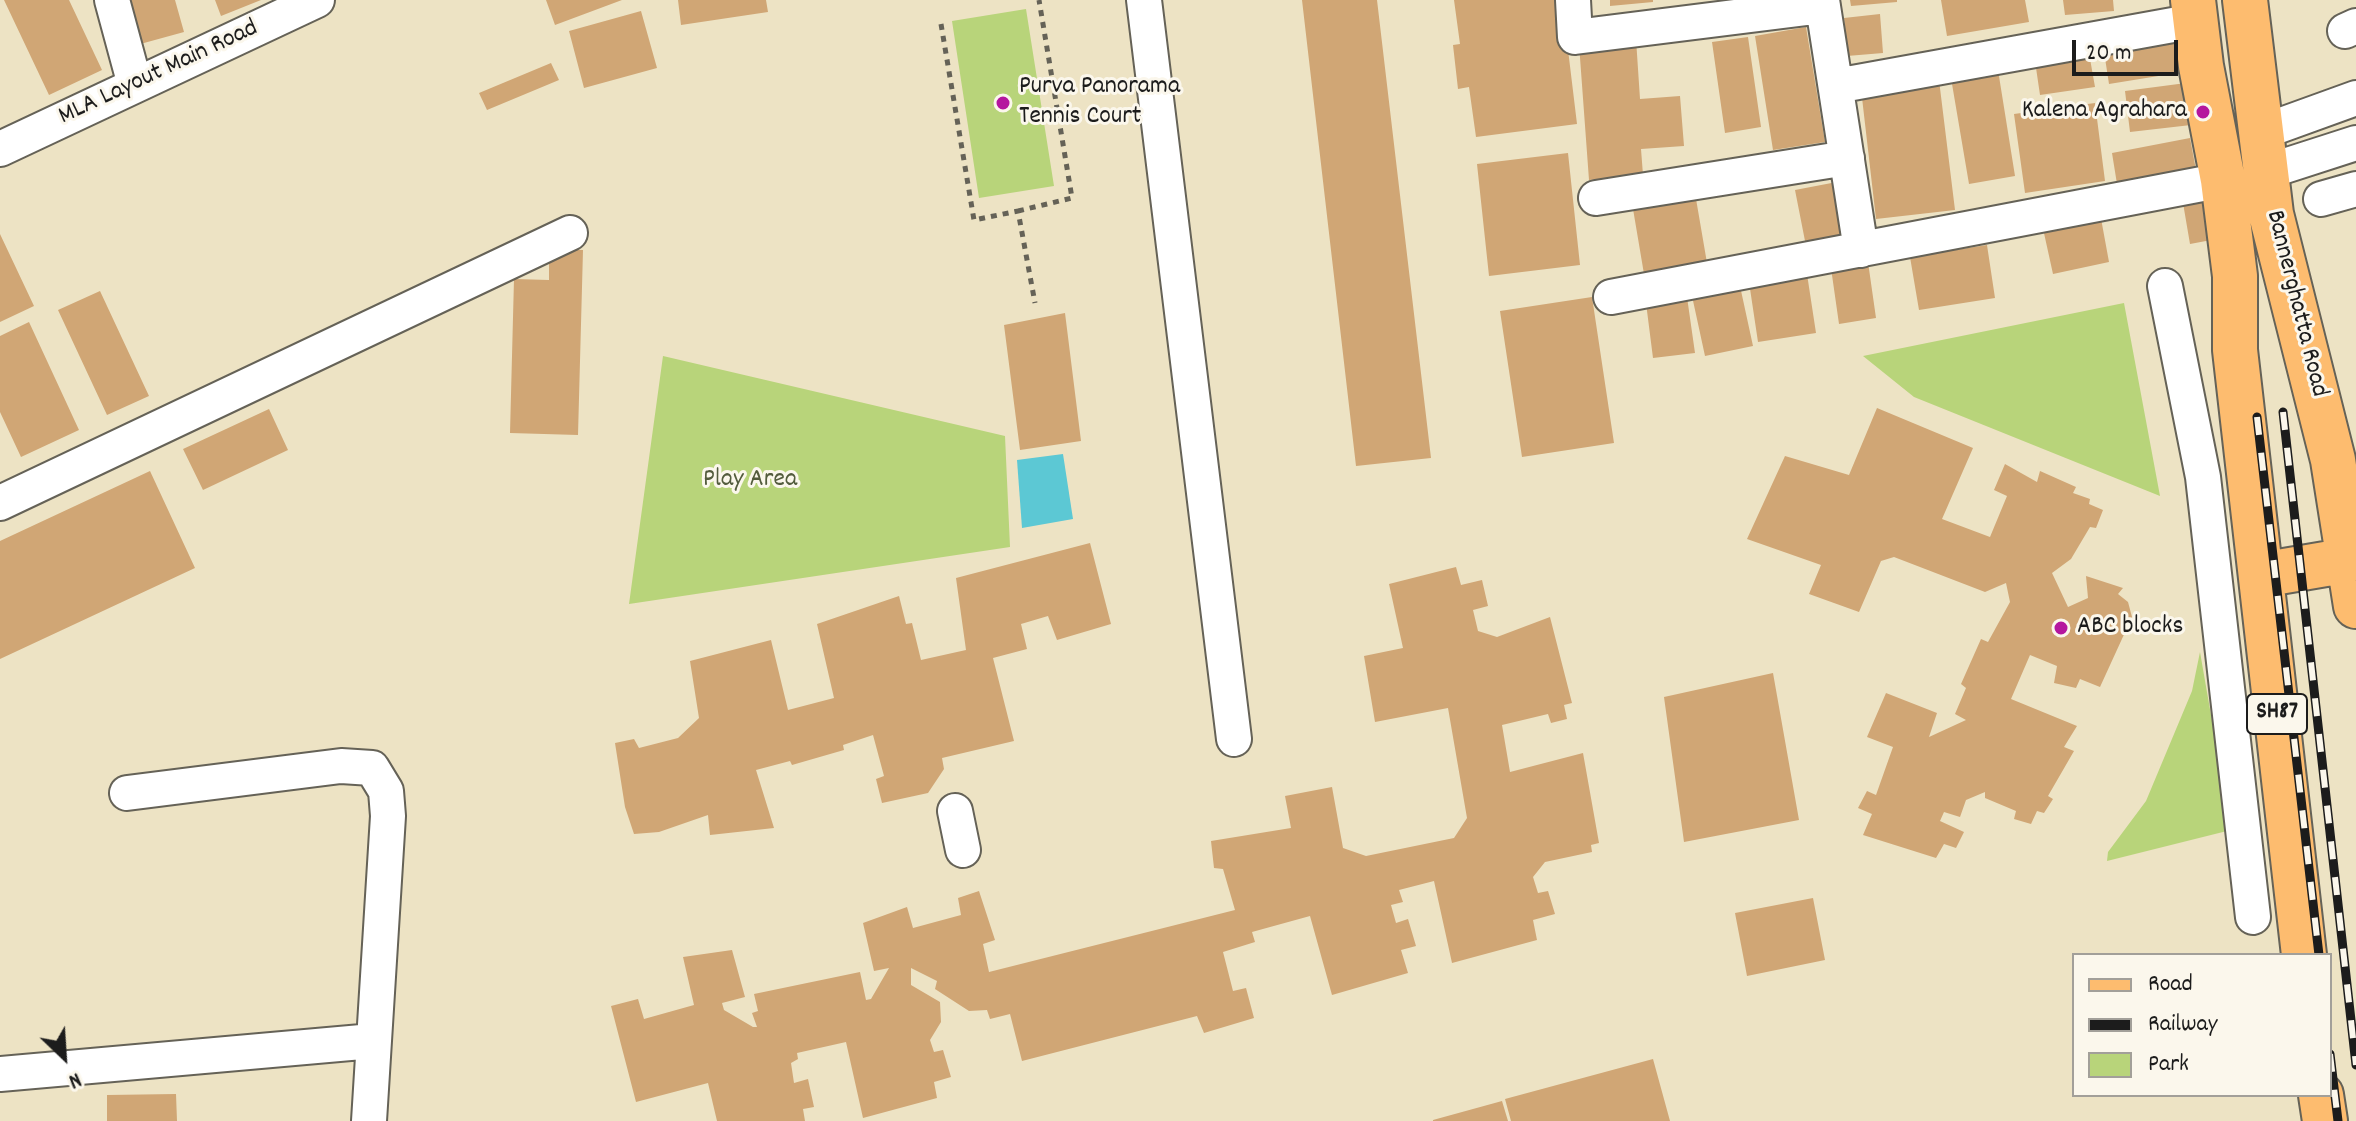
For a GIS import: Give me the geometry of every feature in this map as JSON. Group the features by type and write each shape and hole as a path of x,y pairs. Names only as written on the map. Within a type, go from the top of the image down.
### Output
{"main road":[{"name":"Bannerghatta Road","path":"2245,0 2271,214 2333,460 2356,606"},
{"path":"2194,10 2201,66 2223,180"},
{"name":"SH87","path":"2223,180 2235,276 2235,350 2304,953"},
{"path":"2261,575 2349,560"},
{"path":"2321,1097 2325,1121"}],"street":[{"path":"112,0 135,85"},
{"name":"MLA Layout Main Road","path":"0,149 317,0"},
{"path":"1144,0 1234,739"},
{"path":"1573,0 1575,37 1823,3 1861,250"},
{"path":"1836,86 2194,10"},
{"path":"2264,152 2356,98"},
{"path":"2264,152 2356,143"},
{"path":"1596,198 1847,158"},
{"path":"1611,297 2223,180"},
{"path":"2321,199 2356,189"},
{"path":"0,503 570,233"},
{"path":"2165,286 2203,477 2253,917"},
{"path":"127,793 341,766 372,768 386,791 388,816 369,1121"},
{"path":"955,811 963,850"},
{"path":"0,1074 373,1041"}],"path":[{"path":"941,24 974,220 1072,198 1039,0"},
{"path":"1018,211 1035,303"}],"green space":[{"name":"Purva Panorama Tennis Court","path":"1026,9 1054,186 979,198 952,21"},
{"path":"2124,303 2160,496 1914,397 1863,356"},
{"name":"Play Area","path":"663,356 1005,436 1010,547 629,604"},
{"path":"2200,652 2231,830 2107,861 2108,852 2146,801 2192,691"}],"water":[{"path":"1063,454 1073,519 1022,528 1017,460"}],"building":[{"path":"4,0 69,0 102,70 49,95"},
{"path":"121,0 175,0 184,32 133,46"},
{"path":"215,0 261,0 221,16"},
{"path":"546,0 622,0 555,25"},
{"path":"678,0 766,0 768,12 681,25"},
{"path":"1302,0 1377,0 1431,458 1356,466"},
{"path":"1454,0 1562,0 1577,124 1476,137 1469,87 1458,89 1453,45 1460,44"},
{"path":"1610,0 1653,0 1653,2 1610,6"},
{"path":"1850,0 1897,0 1897,2 1851,6"},
{"path":"1941,0 2025,0 2029,22 1947,36"},
{"path":"2063,0 2113,0 2114,11 2065,15"},
{"path":"641,11 657,68 584,88 569,31"},
{"path":"1880,14 1883,53 1847,56 1844,18"},
{"path":"1806,27 1825,142 1773,150 1755,36"},
{"path":"2176,34 2183,72 2109,84 2103,45"},
{"path":"1748,37 1761,127 1725,133 1712,42"},
{"path":"1636,39 1640,99 1680,96 1684,146 1641,149 1643,175 1589,180 1579,44"},
{"path":"2089,53 2095,87 2040,95 2035,61"},
{"path":"551,63 559,80 487,110 479,93"},
{"path":"1998,70 2015,176 1969,184 1951,78"},
{"path":"1939,80 1955,210 1876,219 1861,89"},
{"path":"2186,83 2191,125 2130,132 2125,91"},
{"path":"2095,103 2105,181 2025,193 2014,114"},
{"path":"2190,138 2196,170 2117,184 2112,153"},
{"path":"1568,153 1580,265 1489,276 1477,164"},
{"path":"1842,181 1852,237 1806,246 1795,190"},
{"path":"1695,193 1707,263 1644,274 1632,203"},
{"path":"2215,197 2222,238 2190,244 2183,203"},
{"path":"2100,213 2109,262 2053,274 2042,224"},
{"path":"0,234 34,306 0,322"},
{"path":"1987,245 1995,298 1919,310 1910,257"},
{"path":"549,249 583,250 578,435 510,433 514,279 549,280"},
{"path":"1868,262 1876,318 1839,324 1831,268"},
{"path":"1807,274 1816,333 1758,342 1749,282"},
{"path":"1740,286 1753,346 1705,356 1692,296"},
{"path":"100,291 149,396 107,415 58,310"},
{"path":"1592,297 1614,443 1522,457 1500,311"},
{"path":"1687,297 1695,353 1653,358 1646,303"},
{"path":"1065,313 1081,441 1020,450 1004,325"},
{"path":"29,322 79,430 21,457 0,412 0,336"},
{"name":"ABC blocks","path":"1877,408 1973,448 1942,519 1990,537 2007,496 1994,490 2005,464 2037,482 2040,471 2076,487 2073,493 2090,499 2089,504 2103,510 2096,528 2090,527 2071,559 2052,573 2068,607 2088,598 2086,576 2123,588 2118,594 2128,602 2132,617 2100,687 2080,679 2076,688 2054,683 2057,666 2030,655 2011,699 2077,726 2064,747 2074,751 2048,796 2053,799 2044,813 2037,811 2031,824 2014,819 2016,811 1985,798 1985,792 1966,800 1960,817 1944,812 1940,821 1964,832 1956,848 1944,844 1936,858 1863,835 1872,814 1858,808 1867,791 1876,795 1893,747 1867,737 1886,693 1937,713 1929,737 1966,720 1955,714 1966,688 1961,684 1981,639 1988,642 2010,602 2006,583 1985,592 1894,557 1881,561 1859,612 1809,594 1821,565 1747,539 1785,456 1849,475"},
{"path":"269,409 288,450 203,490 183,449"},
{"path":"150,471 195,568 0,659 0,541"},
{"path":"1090,543 1111,624 1057,640 1048,616 1021,624 1027,649 993,658 1014,741 942,758 944,769 928,793 882,803 876,779 884,776 873,735 843,745 844,750 792,765 790,761 756,770 774,828 710,835 708,815 659,832 634,834 625,807 615,743 634,739 639,748 678,738 699,718 690,661 771,640 788,710 834,698 817,624 899,596 906,624 912,623 921,660 966,650 956,578"},
{"path":"1456,567 1461,585 1482,580 1488,606 1473,610 1478,631 1497,637 1550,617 1572,703 1564,705 1567,719 1551,723 1548,714 1502,725 1510,772 1583,753 1599,843 1591,845 1592,852 1545,862 1533,877 1538,893 1548,891 1555,914 1533,920 1537,940 1452,963 1434,881 1399,890 1403,902 1391,905 1396,923 1408,919 1416,946 1401,950 1408,973 1332,995 1310,916 1252,932 1255,942 1223,952 1233,991 1246,988 1254,1018 1204,1033 1197,1016 1022,1061 1010,1014 990,1019 987,1010 969,1011 935,989 937,981 911,968 911,985 940,1002 941,1022 930,1040 934,1052 943,1050 951,1077 934,1082 937,1098 863,1118 846,1042 797,1053 798,1059 791,1063 794,1083 808,1079 814,1107 803,1109 805,1121 717,1121 708,1083 636,1102 611,1006 638,999 644,1019 694,1005 683,957 732,950 745,997 722,1003 724,1010 757,1027 752,1013 758,1011 754,994 860,972 866,1000 871,999 889,968 874,971 863,923 907,907 913,928 961,915 958,898 979,891 995,940 983,944 989,972 1235,910 1223,869 1214,868 1211,841 1291,828 1285,796 1332,787 1343,848 1366,856 1454,838 1467,818 1448,708 1375,722 1364,656 1403,648 1389,584"},
{"path":"1773,673 1799,820 1684,842 1664,697"},
{"path":"1813,898 1825,960 1747,976 1735,913"},
{"path":"1653,1059 1670,1121 1511,1121 1505,1099"},
{"path":"176,1094 177,1121 107,1121 107,1095"},
{"path":"1502,1101 1508,1121 1433,1121 1433,1120"}],"railway":[{"path":"2283,412 2356,1065"},
{"path":"2257,417 2319,953"},
{"path":"2332,1071 2338,1121"}],"place":[{"name":"Purva Panorama Tennis Court","path":"1003,103"},
{"name":"Kalena Agrahara","path":"2203,112"},
{"name":"ABC blocks","path":"2061,628"}]}
